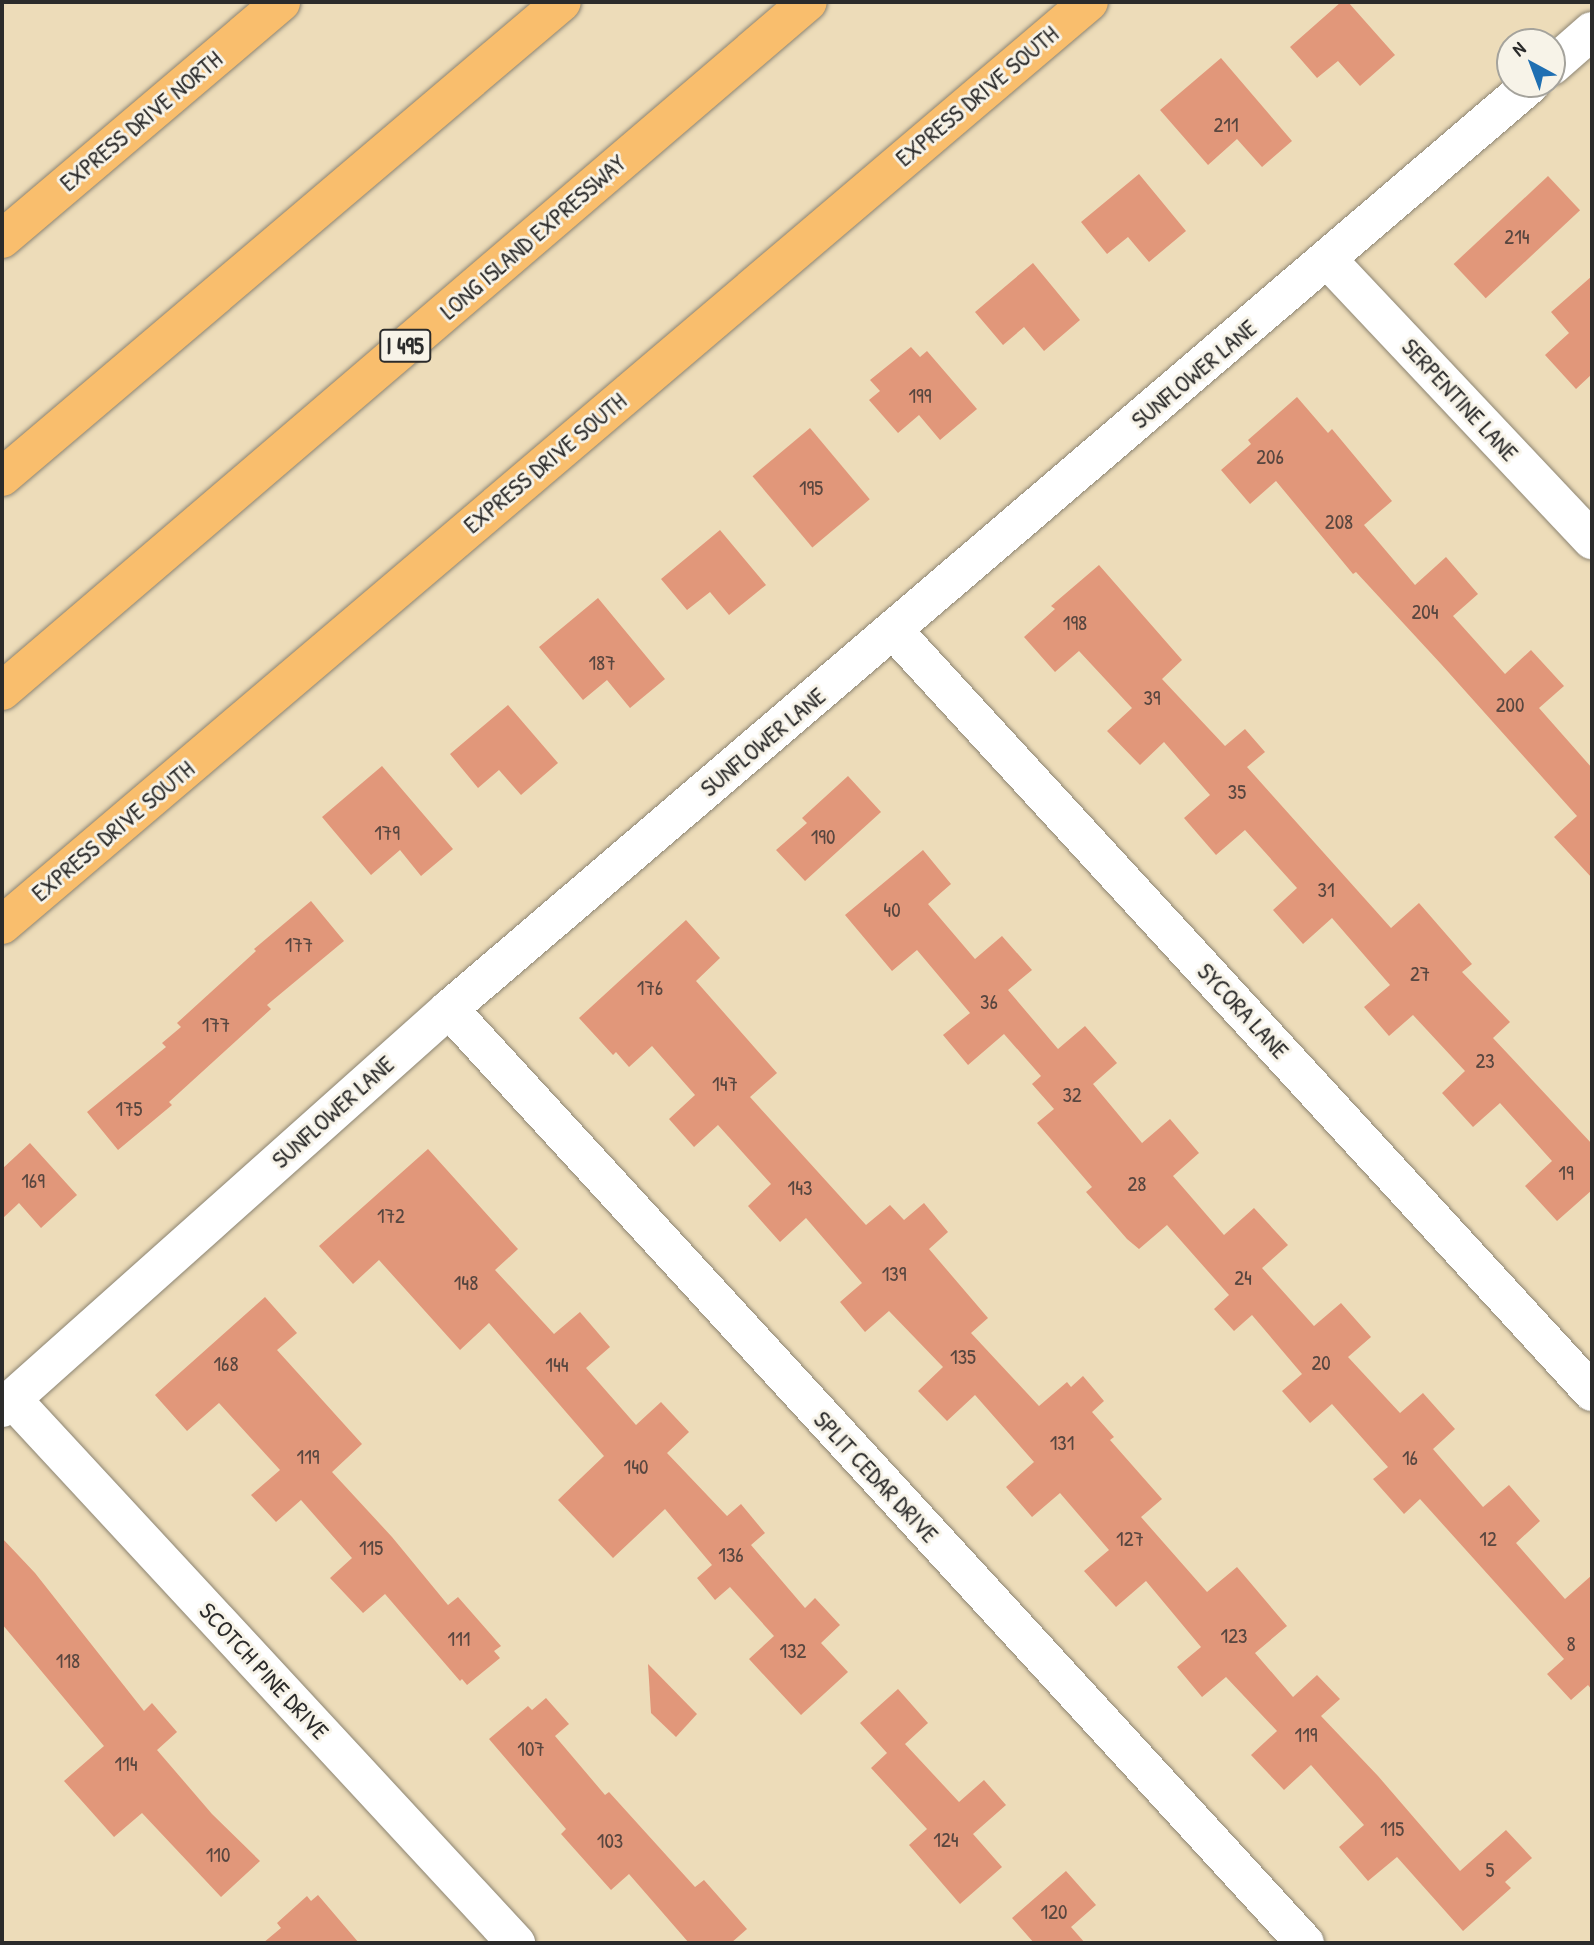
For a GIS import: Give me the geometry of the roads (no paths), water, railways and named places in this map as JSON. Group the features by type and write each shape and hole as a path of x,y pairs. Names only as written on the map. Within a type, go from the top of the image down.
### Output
{"main road":[{"name":"EXPRESS DRIVE NORTH","path":"2,239 281,2"},
{"path":"2,477 562,2"},
{"name":"LONG ISLAND EXPRESSWAY","path":"2,691 808,2"},
{"name":"EXPRESS DRIVE SOUTH","path":"2,925 1089,2"}],"street":[{"path":"1566,54 1592,31"},
{"name":"SUNFLOWER LANE","path":"7,1404 449,1009 1515,98"},
{"name":"SERPENTINE LANE","path":"1328,260 1592,540"},
{"name":"SYCORA LANE","path":"893,630 1592,1392"},
{"name":"SPLIT CEDAR DRIVE","path":"449,1009 1305,1943"},
{"name":"SCOTCH PINE DRIVE","path":"7,1404 516,1943"}]}
